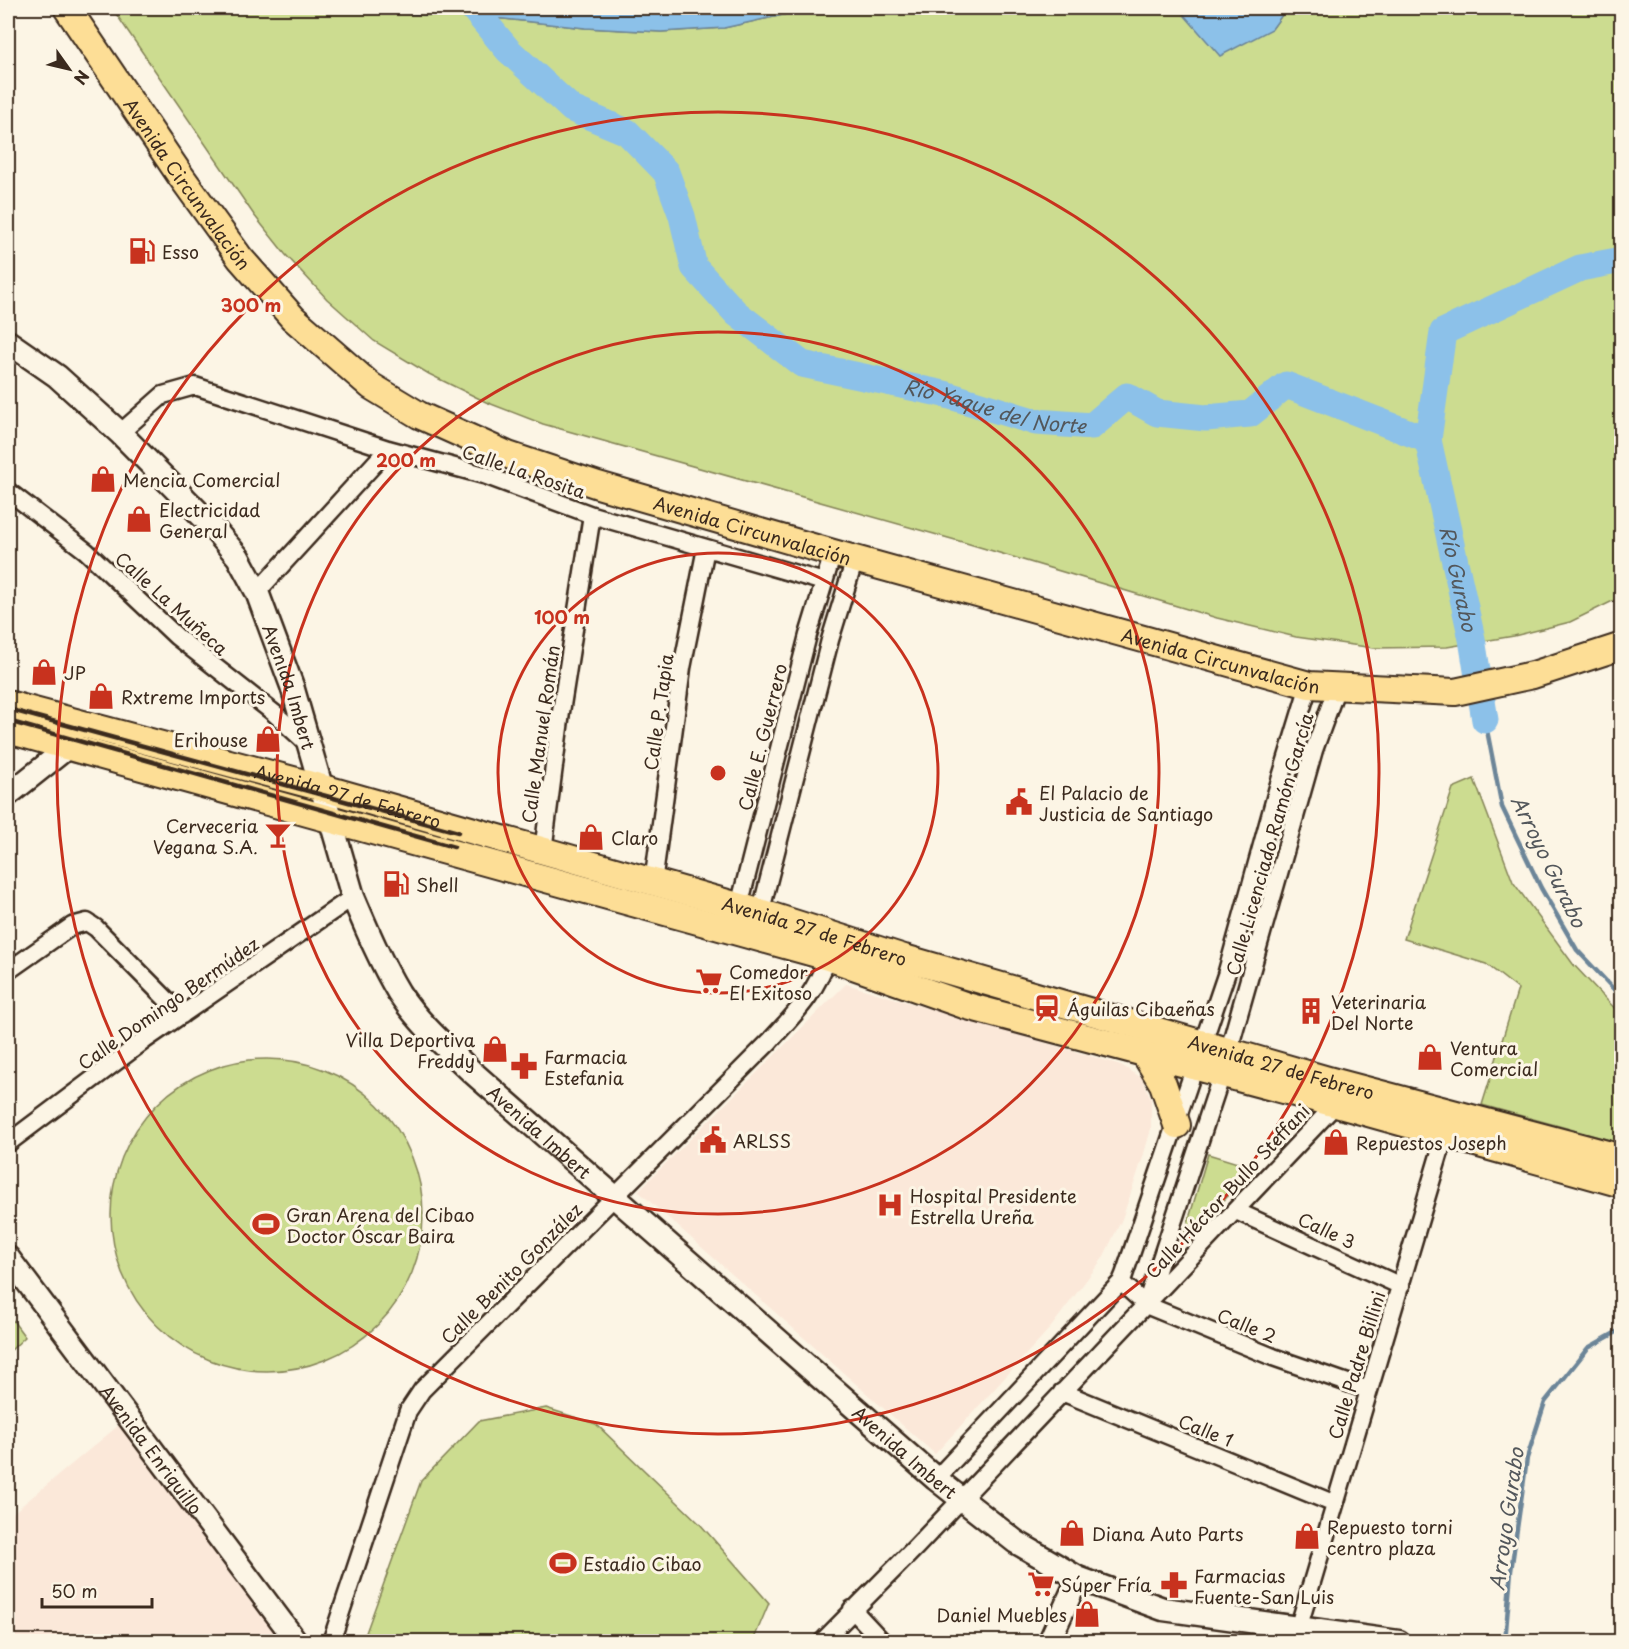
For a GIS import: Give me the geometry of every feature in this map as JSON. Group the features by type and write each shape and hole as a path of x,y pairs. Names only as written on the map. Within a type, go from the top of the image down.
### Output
{"main road":[{"name":"Avenida Circunvalación","path":"68,8 180,175 240,258 293,318 371,386 419,415 508,455 598,485 844,556 1310,685 1455,692 1533,675 1622,646"},
{"name":"Avenida Imbert","path":"8,342 57,376 120,433 213,528 238,557 257,592 309,745 353,897 377,950 400,993 471,1071 936,1479 1016,1542 1078,1578 1163,1609 1348,1638 1399,1641"},
{"name":"Avenida 27 de Febrero","path":"8,704 322,788 749,909 904,958 1229,1050 1328,1080 1622,1184"},
{"name":"Avenida 27 de Febrero","path":"8,730 828,957 967,1006 1146,1056 1336,1104 1622,1158"},
{"path":"1146,1056 1163,1084 1177,1125"}],"street":[{"name":"Calle La Rosita","path":"120,433 163,395 195,386 388,449 484,475 592,515 824,582"},
{"path":"257,592 388,449"},
{"name":"Calle La Muñeca","path":"8,491 86,551 177,638 274,713 309,745"},
{"name":"Calle Manuel Román","path":"543,851 592,515"},
{"name":"Calle P. Tapia","path":"653,883 682,668 706,548"},
{"name":"Calle E. Guerrero","path":"745,935 808,635 824,582 844,556"},
{"name":"Calle E. Guerrero","path":"749,909 830,640 844,556"},
{"name":"Calle Licenciado Ramón García","path":"936,1479 1121,1282 1204,1043 1310,685"},
{"name":"Calle Licenciado Ramón García","path":"822,1641 916,1547 960,1498 1146,1305 1222,1074 1314,750 1337,687"},
{"path":"8,795 67,748 75,723"},
{"name":"Calle Domingo Bermúdez","path":"8,1143 182,1016 353,897"},
{"path":"8,971 72,926 82,922 96,928 182,1016"},
{"name":"Calle Benito González","path":"331,1641 408,1411 422,1390 480,1329 615,1199 808,999 818,984 828,957"},
{"name":"Calle Héctor Bullo Steffani","path":"1146,1305 1336,1104"},
{"name":"Calle Padre Billini","path":"1298,1629 1448,1124"},
{"name":"Calle 3","path":"1236,1210 1401,1286"},
{"name":"Avenida Enriquillo","path":"8,1257 297,1641"},
{"name":"Calle 2","path":"1121,1282 1146,1305 1273,1357 1368,1390"},
{"name":"Calle 1","path":"1062,1392 1335,1504"},
{"path":"1049,1641 1078,1578"},
{"path":"852,1609 883,1641"}],"shaded area":[{"name":"Hospital Presidente Estrella Ureña","path":"846,984 1121,1065 1142,1078 1151,1099 1151,1129 1143,1157 1122,1219 1103,1258 1051,1327 935,1454 638,1191"},
{"path":"130,1420 297,1642 8,1642 8,1517 119,1425"}],"green space":[{"path":"112,8 303,8 504,19 585,28 661,32 724,28 814,8 1178,8 1272,29 1287,8 1621,8 1621,597 1570,622 1514,636 1447,647 1374,648 1296,637 1217,618 966,543 543,424 486,402 429,374 374,341 327,299 285,254 254,215"},
{"path":"1474,779 1513,882 1573,964 1621,1015 1621,1143 1482,1105 1518,989 1486,964 1404,939 1453,788"},
{"name":"Gran Arena del Cibao Doctor Óscar Baira","path":"267,1059 297,1062 327,1071 353,1086 377,1105 396,1129 411,1155 420,1185 423,1215 420,1245 411,1275 396,1301 377,1325 353,1344 327,1359 297,1368 267,1371 237,1368 207,1359 181,1344 157,1325 138,1301 123,1275 114,1245 111,1215 114,1185 123,1155 138,1129 157,1105 181,1086 207,1071 237,1062"},
{"path":"1208,1154 1254,1168 1185,1242 1183,1239"},
{"path":"8,1314 25,1337 8,1353"},
{"name":"Estadio Cibao","path":"546,1408 596,1424 700,1524 769,1603 753,1641 363,1641 421,1481 479,1421"}],"water":[{"path":"303,8 814,8 724,28 661,32 585,28 504,19"},
{"path":"1178,8 1287,8 1272,29 1220,56"}],"waterway":[{"name":"Río Yaque del Norte","path":"473,8 508,50 572,109 627,132 666,172 682,216 694,267 736,313 802,364 944,394 1036,422 1092,426 1127,396 1157,413 1206,418 1250,414 1286,385 1428,440 1443,332 1580,268 1622,260"},
{"name":"Río Gurabo","path":"1428,440 1472,639 1485,720"},
{"name":"Arroyo Gurabo","path":"1485,720 1502,807 1541,888 1577,950 1622,998"},
{"name":"Arroyo Gurabo","path":"1505,1642 1511,1571 1527,1458 1545,1402 1588,1348 1622,1329"}],"railway":[{"path":"8,709 458,832"},
{"path":"8,721 454,847"}],"place":[{"name":"Esso","path":"142,251"},
{"name":"Mencia Comercial","path":"103,479"},
{"name":"Electricidad General","path":"139,519"},
{"name":"JP","path":"44,672"},
{"name":"Rxtreme Imports","path":"101,696"},
{"name":"Erihouse","path":"268,739"},
{"name":"El Palacio de Justicia de Santiago","path":"1019,802"},
{"name":"Cerveceria Vegana S.A.","path":"278,835"},
{"name":"Claro","path":"591,837"},
{"name":"Shell","path":"396,884"},
{"name":"Comedor El Exitoso","path":"709,981"},
{"name":"Águilas Cibaeñas","path":"1047,1008"},
{"name":"Veterinaria Del Norte","path":"1311,1011"},
{"name":"Villa Deportiva Freddy","path":"495,1049"},
{"name":"Ventura Comercial","path":"1430,1057"},
{"name":"Farmacia Estefania","path":"524,1066"},
{"name":"ARLSS","path":"713,1140"},
{"name":"Repuestos Joseph","path":"1336,1142"},
{"name":"Hospital Presidente Estrella Ureña","path":"890,1205"},
{"name":"Gran Arena del Cibao Doctor Óscar Baira","path":"266,1224"},
{"name":"Diana Auto Parts","path":"1072,1533"},
{"name":"Repuesto torni centro plaza","path":"1307,1536"},
{"name":"Estadio Cibao","path":"563,1563"},
{"name":"Súper Fría","path":"1041,1584"},
{"name":"Farmacias Fuente-San Luis","path":"1174,1585"},
{"name":"Daniel Muebles","path":"1087,1614"}]}
